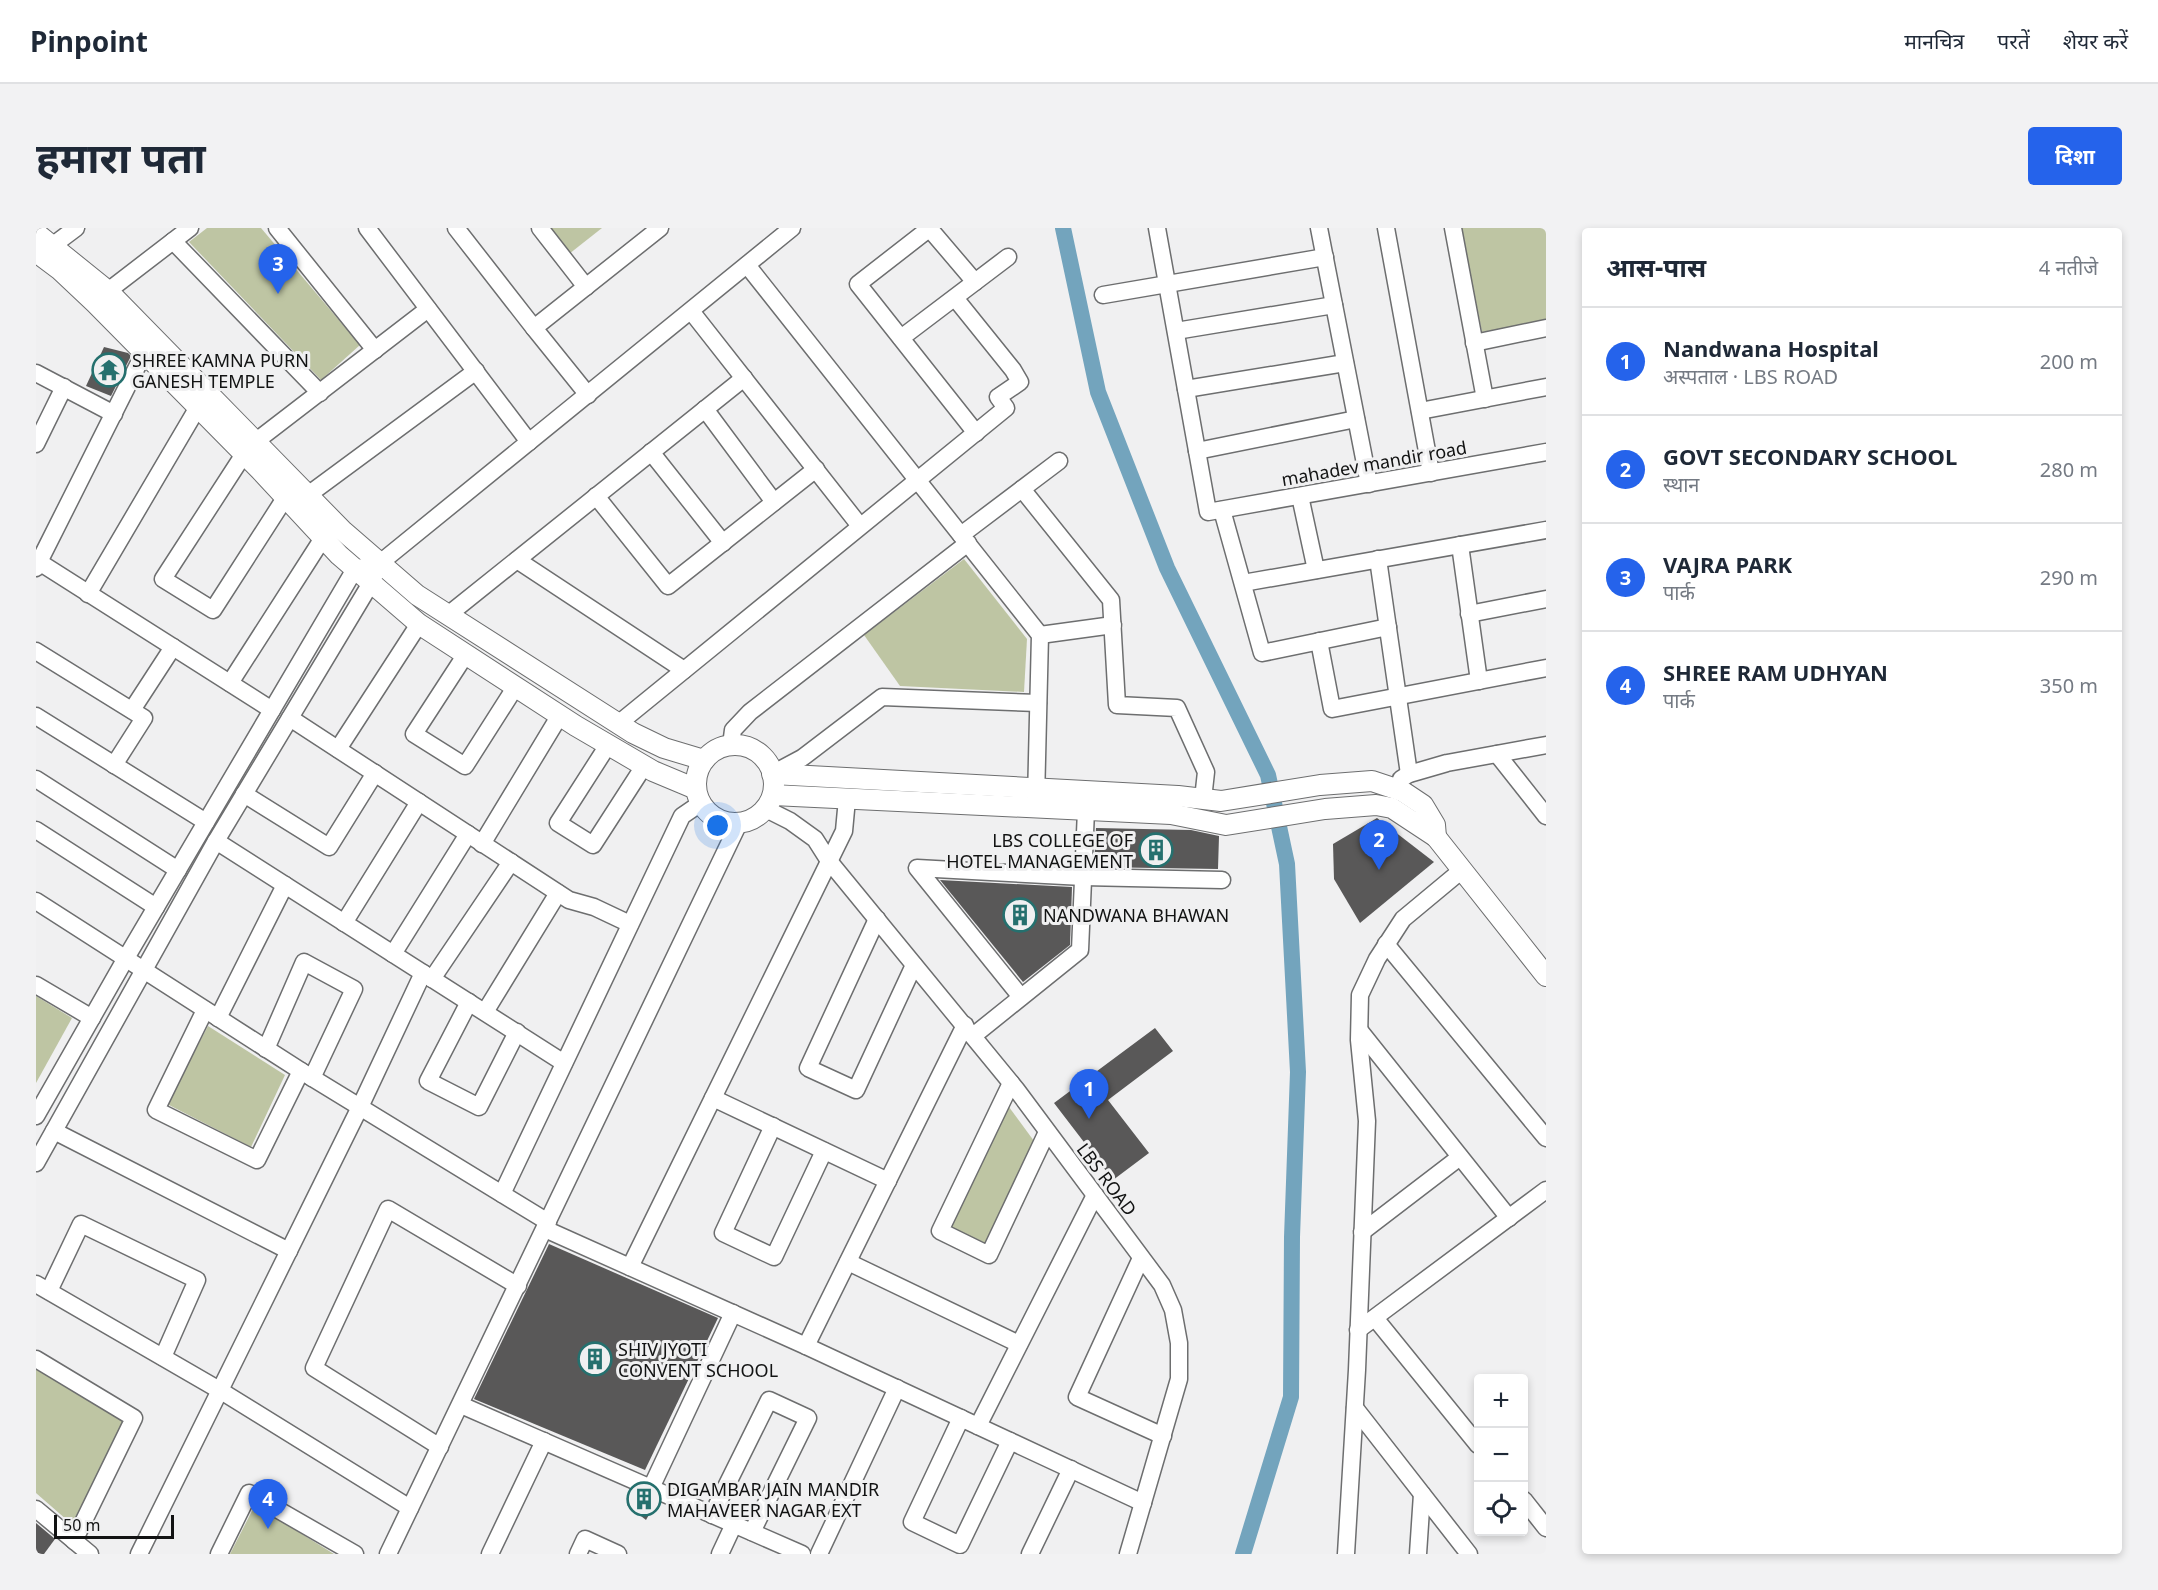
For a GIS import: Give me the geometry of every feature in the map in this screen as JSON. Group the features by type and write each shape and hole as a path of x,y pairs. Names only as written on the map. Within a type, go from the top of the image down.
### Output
{"street":[{"path":"44,249 76,228"},
{"path":"108,291 190,228"},
{"path":"278,228 375,350"},
{"path":"367,228 529,442"},
{"path":"456,228 588,394"},
{"path":"540,228 586,287"},
{"path":"534,328 660,228"},
{"path":"36,1116 41,1095 92,1018 355,569 380,563 792,228"},
{"path":"975,282 929,228 858,284 976,433"},
{"path":"1157,228 1197,451 1215,511 1243,583 1262,653 1388,627"},
{"path":"1319,228 1369,484"},
{"path":"1386,228 1431,472"},
{"path":"1453,228 1485,399"},
{"path":"36,232 44,249 60,270 198,407 308,495 342,530 417,595 618,724 664,748 705,760"},
{"path":"173,241 320,393"},
{"path":"44,249 108,291 250,448 285,498 355,569 419,624 608,745 698,796 711,815 724,822 739,823 754,819 770,802 772,774 770,765 760,754 746,747 731,745 716,750 705,760 697,773 698,796 682,816 502,1194"},
{"path":"901,338 1008,257"},
{"path":"1103,295 1325,257"},
{"path":"747,265 1041,635 1036,798"},
{"path":"618,724 1006,408 998,397 1020,382 1013,370 954,298"},
{"path":"1176,331 1334,305"},
{"path":"285,498 213,610 163,579 250,448 428,309"},
{"path":"690,311 860,526"},
{"path":"1474,343 1546,328"},
{"path":"144,353 114,414 43,538 37,565 88,594 272,710"},
{"path":"1186,389 1345,363"},
{"path":"308,495 476,371"},
{"path":"36,373 114,414"},
{"path":"448,615 744,378"},
{"path":"36,444 63,387"},
{"path":"1420,411 1546,387"},
{"path":"88,594 198,407"},
{"path":"705,409 774,502"},
{"path":"1197,451 1356,419"},
{"path":"651,452 723,543"},
{"name":"mahadev mandir road","path":"1215,511 1546,452"},
{"path":"731,745 733,730 750,712 1059,461"},
{"path":"596,496 668,586 816,469"},
{"path":"1022,489 1111,600 1117,705 1177,708 1206,772 1212,800"},
{"path":"1300,496 1316,570"},
{"path":"1243,583 1546,530"},
{"path":"230,683 323,538"},
{"path":"1460,545 1479,681"},
{"path":"1378,559 1409,774"},
{"path":"517,560 684,670"},
{"path":"36,1163 216,841 371,583 380,563"},
{"path":"1470,614 1546,599"},
{"path":"338,749 419,624"},
{"path":"1041,635 1113,625"},
{"path":"1319,641 1332,709 1546,668"},
{"path":"132,710 173,648"},
{"path":"36,651 144,718 114,765"},
{"path":"466,654 414,734 465,766 516,686"},
{"path":"772,774 802,758 882,697 1038,703"},
{"path":"482,844 560,715"},
{"path":"36,716 206,822"},
{"path":"290,718 569,900 594,907 630,924"},
{"path":"608,745 558,823 593,845 644,766"},
{"path":"1376,805 1389,787 1409,774 1447,763 1546,745"},
{"path":"1497,754 1546,816"},
{"path":"244,794 329,847 375,773"},
{"path":"772,774 1036,798 1086,810 1171,814 1226,825 1325,809 1376,805 1392,808 1436,837 1546,976"},
{"path":"36,779 178,870"},
{"path":"770,802 847,799 1178,796 1212,800 1320,784 1372,781 1402,791 1424,805 1435,825 1436,837"},
{"path":"630,1267 844,831 847,799"},
{"path":"344,923 419,802"},
{"name":"LBS ROAD","path":"770,802 814,839 829,861 1011,1083 1162,1285 1173,1310 1179,1343 1179,1379 1128,1554"},
{"path":"806,1346 888,1181 969,1031 1021,997 1080,950 1086,810"},
{"path":"388,1554 739,823"},
{"path":"36,830 156,907"},
{"path":"393,954 468,834"},
{"path":"216,841 564,1063"},
{"path":"140,1554 360,1107 428,976 511,862"},
{"path":"1021,997 917,868 1083,877 1222,880"},
{"path":"1346,1554 1355,1408 1367,1121 1360,1031 1360,995 1377,959 1403,919 1462,870"},
{"path":"266,1049 304,962 354,989 257,1160 156,1110 285,885"},
{"path":"485,1012 558,893"},
{"path":"36,901 266,1049 502,1194 547,1226 630,1267 1143,1503"},
{"path":"877,919 808,1068 856,1090 914,965"},
{"path":"1386,944 1546,1137"},
{"path":"36,985 92,1018"},
{"path":"469,1002 428,1081 479,1107 517,1032"},
{"path":"1360,1031 1509,1218"},
{"path":"1011,1083 940,1232 989,1254 1047,1132"},
{"path":"713,1098 888,1181"},
{"path":"773,1126 723,1233 774,1257 824,1150"},
{"path":"54,1131 289,1251"},
{"path":"1362,1232 1460,1157"},
{"path":"1358,1330 1546,1191"},
{"path":"978,1426 1095,1195"},
{"path":"440,1447 314,1368 388,1209 518,1286"},
{"path":"163,1358 197,1280 81,1224 42,1287 163,1358 221,1391 410,1508"},
{"path":"1142,1258 1077,1397 1163,1436"},
{"path":"848,1262 1019,1344"},
{"path":"651,1488 733,1313"},
{"path":"1375,1318 1474,1439"},
{"path":"36,1359 134,1418 74,1540"},
{"path":"819,1554 897,1388"},
{"path":"712,1515 769,1400 808,1418 752,1532"},
{"path":"461,1405 800,1554"},
{"path":"1355,1408 1469,1554"},
{"path":"961,1418 912,1522 960,1545 1010,1441"},
{"path":"490,1554 544,1441"},
{"path":"1030,1554 1071,1469"},
{"path":"219,1554 249,1493 355,1554"},
{"path":"1418,1554 1422,1494"},
{"path":"1528,1505 1546,1528"},
{"path":"36,1509 90,1554"},
{"path":"720,1554 734,1524"},
{"path":"578,1554 585,1539 618,1554"}],"green space":[{"path":"207,228 261,228 360,345 321,380 189,242"},
{"path":"548,228 602,228 569,254"},
{"path":"1461,228 1546,228 1546,320 1482,332"},
{"path":"964,559 1027,639 1024,692 900,686 864,635"},
{"path":"36,996 72,1018 36,1083"},
{"path":"208,1026 285,1075 251,1147 167,1104"},
{"path":"1009,1107 1034,1141 985,1243 951,1227"},
{"path":"36,1368 127,1421 75,1527 36,1493"},
{"path":"255,1505 334,1554 230,1554"}],"building":[{"name":"SHREE KAMNA PURN GANESH TEMPLE","path":"104,347 128,353 131,356 111,396 86,386"},
{"path":"1377,818 1434,862 1360,923 1334,879 1333,844"},
{"name":"LBS COLLEGE OF HOTEL MANAGEMENT","path":"1096,828 1191,830 1219,836 1218,869 1094,867"},
{"name":"NANDWANA BHAWAN","path":"940,880 1072,887 1070,945 1023,982"},
{"path":"1155,1028 1173,1051 1108,1100 1149,1153 1113,1180 1054,1103"},
{"name":"SHIV JYOTI CONVENT SCHOOL","path":"549,1244 718,1318 645,1470 474,1399"},
{"name":"DIGAMBAR JAIN MANDIR MAHAVEER NAGAR EXT","path":"633,1492 656,1502 646,1520 627,1505"},
{"path":"36,1523 55,1539 44,1554 36,1554"}],"waterway":[{"path":"1063,228 1098,392 1167,568 1268,775 1287,864 1298,1072 1292,1237 1291,1397 1243,1554"}],"place":[{"name":"VAJRA PARK","path":"278,294"},
{"name":"SHREE KAMNA PURN GANESH TEMPLE","path":"109,370"},
{"name":"LBS COLLEGE OF HOTEL MANAGEMENT","path":"1156,850"},
{"name":"GOVT SECONDARY SCHOOL","path":"1379,870"},
{"name":"NANDWANA BHAWAN","path":"1020,915"},
{"name":"Nandwana Hospital","path":"1089,1119"},
{"name":"SHIV JYOTI CONVENT SCHOOL","path":"595,1359"},
{"name":"DIGAMBAR JAIN MANDIR MAHAVEER NAGAR EXT","path":"644,1499"},
{"name":"SHREE RAM UDHYAN","path":"268,1529"}]}
